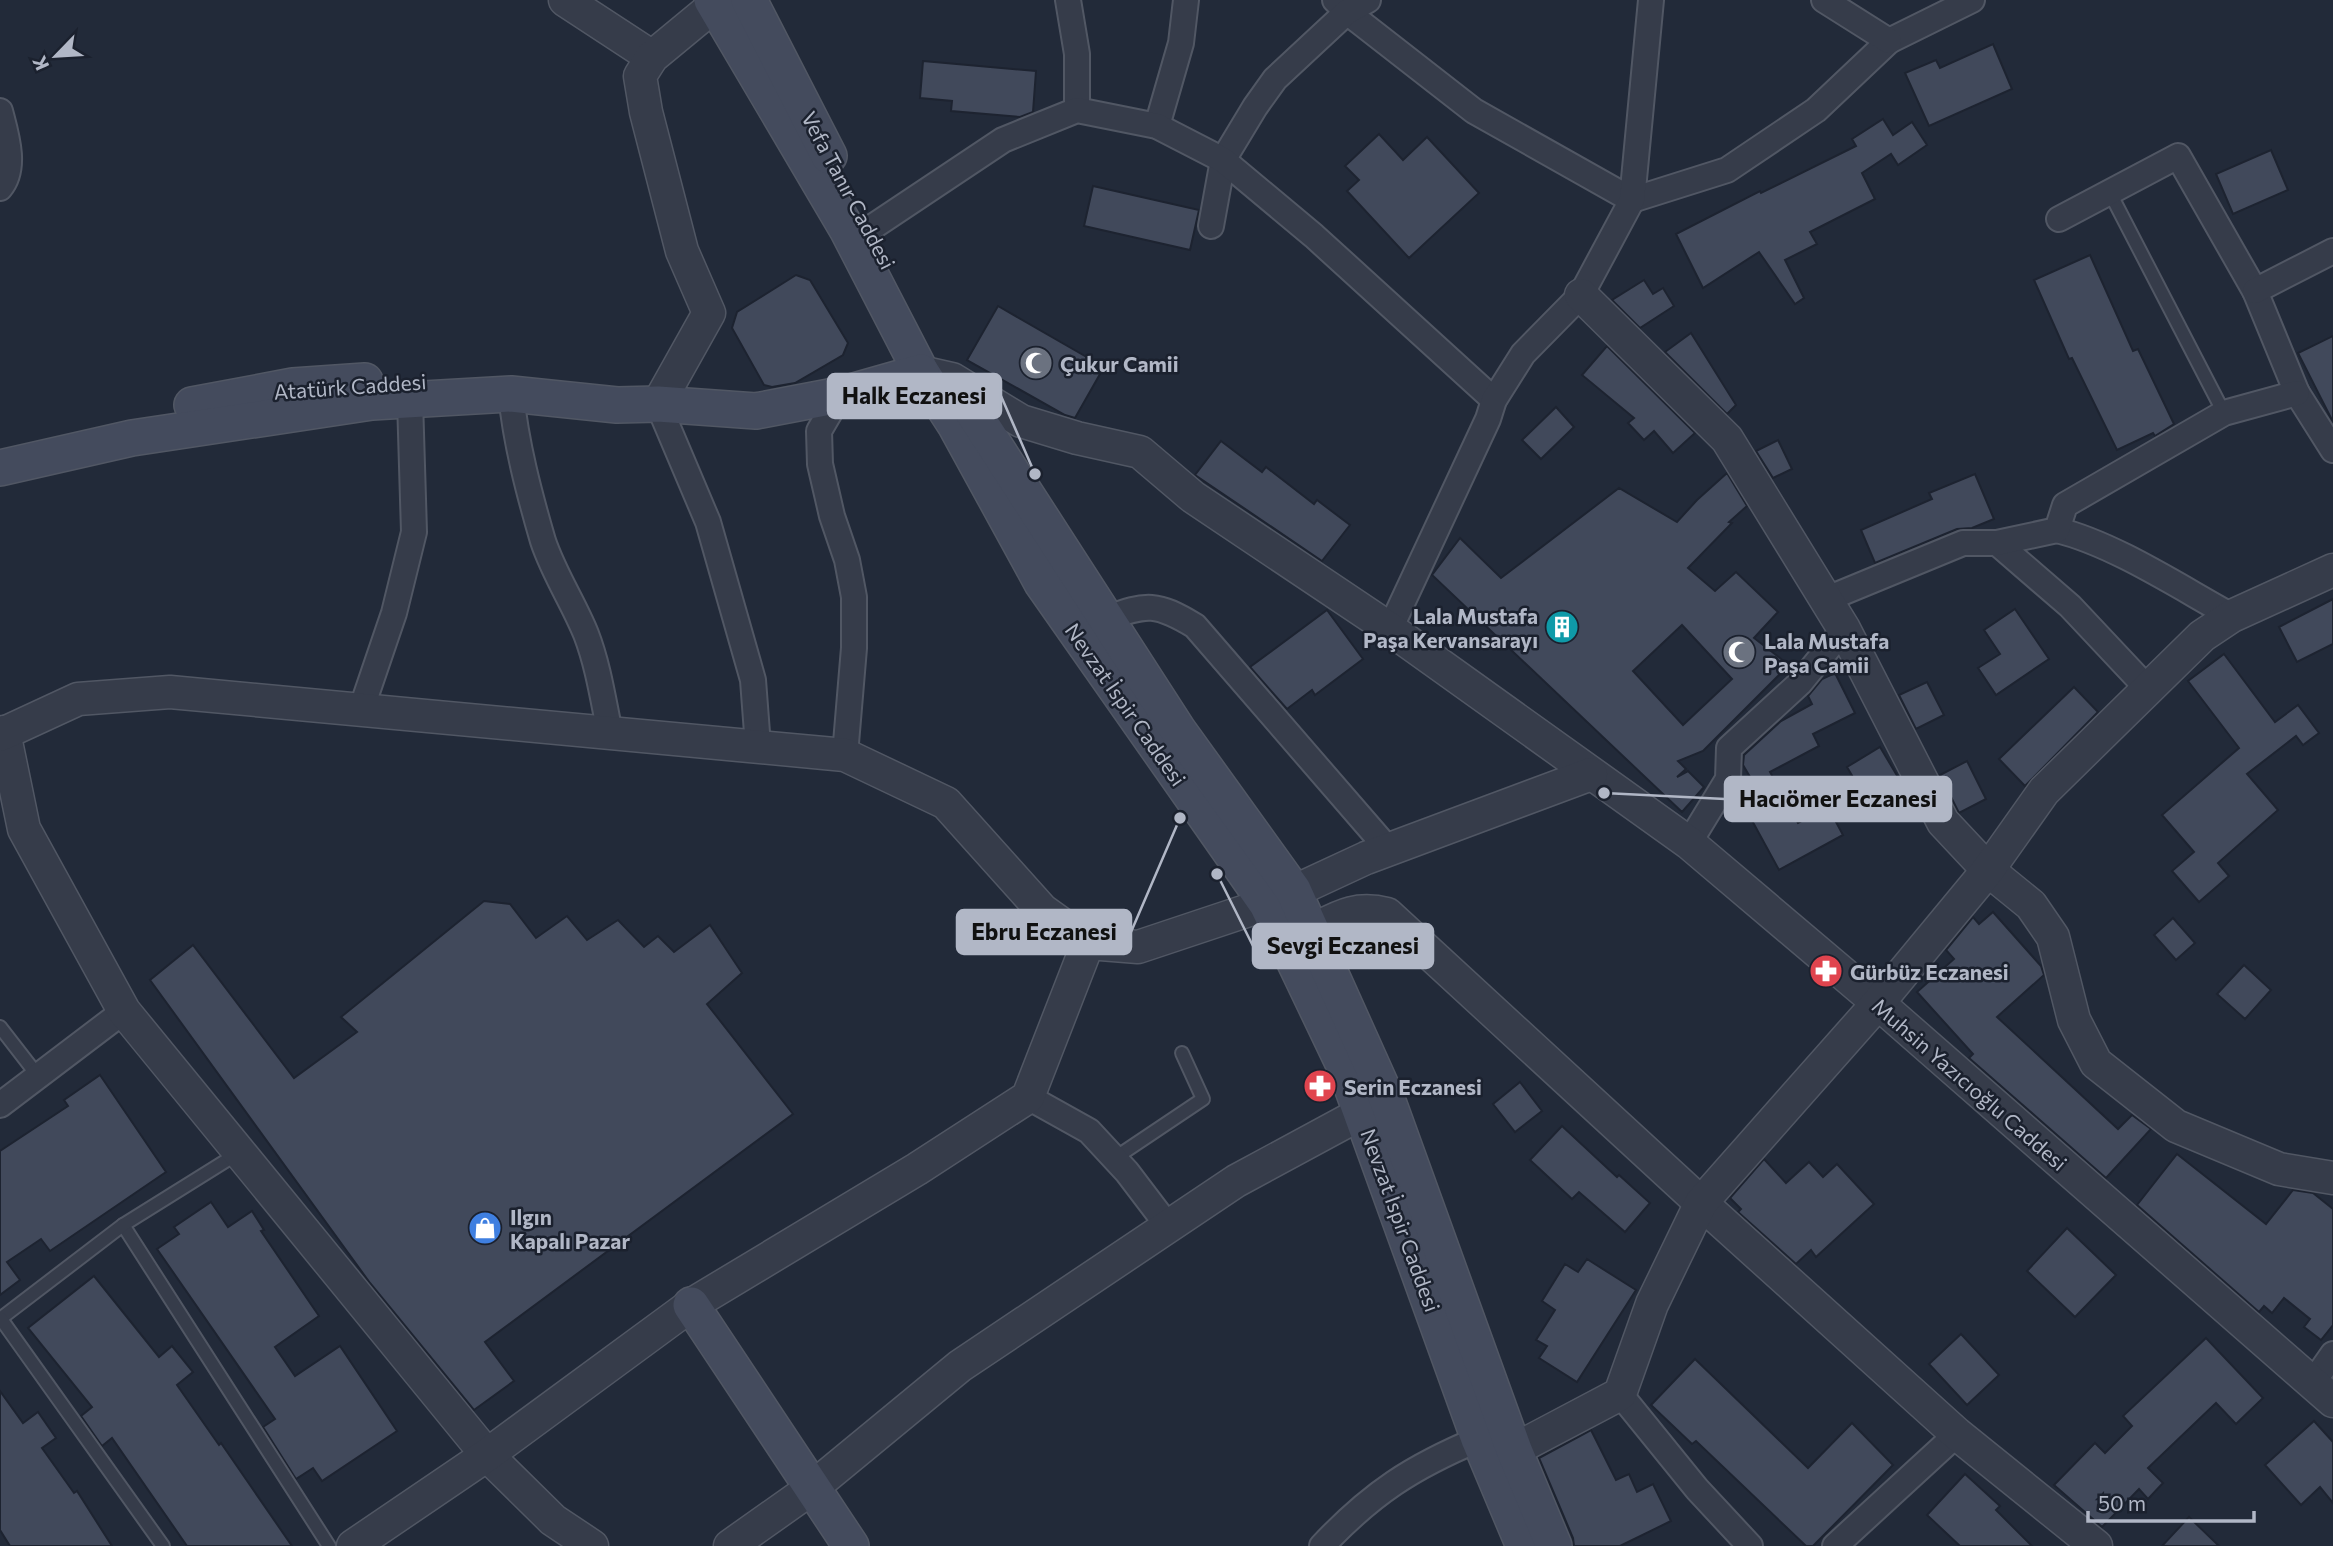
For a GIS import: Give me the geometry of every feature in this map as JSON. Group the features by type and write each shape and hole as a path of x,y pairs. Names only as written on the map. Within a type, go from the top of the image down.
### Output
{"main road":[{"name":"Vefa Tanır Caddesi","path":"749,0 868,230 936,375"},
{"name":"Vefa Tanır Caddesi","path":"716,2 847,229 936,375"},
{"name":"Atatürk Caddesi","path":"0,468 132,438 317,409 511,394 617,405 658,404 756,411 936,375"},
{"name":"Nevzat İspir Caddesi","path":"936,375 1106,618 1280,897 1344,1065 1374,1106 1554,1546"},
{"name":"Nevzat İspir Caddesi","path":"936,375 956,426 1042,583 1280,897 1311,930 1374,1106 1479,1439 1524,1546"},
{"name":"Atatürk Caddesi","path":"0,445 293,386 359,381 603,382 658,404"},
{"path":"691,1305 851,1546"}],"street":[{"path":"565,0 652,57"},
{"path":"1068,0 1077,54 1077,110"},
{"path":"1157,126 1181,43 1186,0"},
{"path":"1390,629 1488,419 1494,400 1523,354 1581,295 1632,200 1651,0"},
{"path":"1824,0 1889,41"},
{"path":"1211,226 1223,160 1255,107 1275,79 1350,4 1474,111 1632,200 1727,170 1816,110 1889,41 1972,0"},
{"path":"716,2 652,57 640,76 646,112 682,251 709,313 658,404 708,522 753,680 758,747"},
{"path":"868,230 1003,140 1077,110 1157,126 1223,160 1314,236 1494,400"},
{"path":"0,111 9,165 7,180 0,188"},
{"path":"2059,219 2178,156 2255,291 2297,393 2333,450"},
{"path":"2255,291 2333,251"},
{"path":"1581,295 1727,439 1844,629 1943,822 1987,870 2031,905 2053,937 2074,1020 2096,1063 2176,1126 2279,1169 2333,1178"},
{"name":"Muhsin Yazıcıoğlu Caddesi","path":"936,375 1021,421 1077,438 1140,452 1193,496 1390,629 1689,843 1878,1003 2322,1393"},
{"path":"2057,530 2065,505 2224,413 2297,393"},
{"path":"511,394 522,463 544,542 556,574 585,632 598,672 610,733"},
{"path":"840,395 819,431 820,464 832,516 847,559 854,597 854,648 845,755"},
{"path":"361,710 394,613 414,532 410,400"},
{"path":"1827,599 1963,543 1997,543 2057,530 2077,535 2109,549 2232,616"},
{"path":"1997,543 2070,606 2148,689"},
{"path":"1514,1450 1620,1394 1651,1304 1701,1203 1878,1003 1987,870 2045,791 2202,636 2232,616 2333,570"},
{"path":"1106,618 1137,607 1169,610 1195,626 1377,853 1375,911"},
{"path":"1689,843 1728,779 1729,748 1800,683 1844,629"},
{"path":"592,1546 556,1533 487,1455 124,1011 24,829 1,729 78,699 170,692 845,755 946,803 1042,910 1087,943 1138,947 1280,897 1377,853 1591,774"},
{"path":"1311,930 1345,914 1363,910 1387,914 1957,1434 2096,1546"},
{"path":"353,1546 487,1455 691,1305 917,1169 1028,1097 1087,943"},
{"path":"0,1105 124,1011"},
{"path":"1028,1097 1089,1131 1115,1158 1168,1226"},
{"path":"730,1546 812,1488 960,1366 1236,1181 1374,1106"},
{"path":"2322,1393 2333,1354"},
{"path":"1620,1394 1697,1489 1750,1546"},
{"path":"1835,1546 1957,1434"},
{"path":"1322,1546 1354,1513 1394,1481 1479,1439"}],"lane":[{"path":"2109,191 2224,413"},
{"path":"0,1027 38,1076"},
{"path":"1115,1158 1203,1099 1182,1053"},
{"path":"163,1546 0,1319 123,1225 241,1152"},
{"path":"123,1225 329,1546"}],"building":[{"path":"1993,44 2012,89 1929,126 1905,73 1936,60 1940,68"},
{"path":"923,61 1036,71 1033,112 1020,117 951,111 952,101 920,98"},
{"path":"1883,119 1893,135 1912,122 1927,145 1898,165 1891,154 1862,173 1875,199 1810,232 1817,244 1785,260 1804,298 1795,304 1759,252 1703,288 1676,234 1856,146 1852,139"},
{"path":"1379,134 1403,160 1427,137 1479,193 1409,258 1347,191 1359,180 1345,166"},
{"path":"2271,150 2288,190 2233,214 2216,174"},
{"path":"1093,186 1199,210 1190,250 1084,226"},
{"path":"2090,255 2133,351 2138,349 2174,424 2155,436 2153,433 2117,450 2072,358 2069,359 2034,280"},
{"path":"796,275 810,280 848,343 843,355 795,383 772,387 764,385 732,328 737,312"},
{"path":"1644,280 1653,294 1663,288 1674,306 1640,328 1612,300"},
{"name":"Çukur Camii","path":"998,306 1104,367 1075,418 967,360"},
{"path":"1691,333 1736,405 1727,414 1665,352"},
{"path":"2333,336 2333,422 2298,353"},
{"path":"1607,346 1695,433 1673,453 1654,431 1644,440 1628,423 1634,418 1582,375"},
{"path":"1556,407 1574,427 1541,459 1522,440"},
{"path":"1778,440 1792,469 1773,478 1756,451"},
{"path":"1221,441 1262,472 1266,467 1314,504 1317,500 1350,525 1322,561 1195,475"},
{"name":"Lala Mustafa Paşa Kervansarayı","path":"1727,473 1747,506 1688,568 1715,591 1736,572 1778,612 1754,638 1789,665 1703,751 1678,761 1686,769 1677,777 1688,771 1704,787 1682,812 1432,575 1460,538 1501,578 1619,488 1677,522","holes":["1682,625 1732,679 1683,725 1633,671"]},
{"path":"1975,474 1994,519 1972,528 1957,529 1875,563 1861,530 1932,499 1929,493"},
{"path":"2333,599 2333,644 2297,662 2279,627"},
{"path":"2015,609 2049,659 1996,695 1978,668 2000,654 1984,630"},
{"path":"1327,610 1363,659 1315,695 1312,690 1287,709 1250,667"},
{"path":"2224,654 2275,722 2298,705 2319,733 2303,745 2296,736 2247,774 2278,810 2218,863 2229,876 2199,902 2172,871 2194,852 2162,815 2239,748 2188,681"},
{"path":"1835,673 1855,713 1813,734 1819,746 1770,772 1798,823 1828,807 1843,835 1779,870 1737,793 1753,782 1743,765 1744,755 1781,721 1812,704 1808,696 1822,679"},
{"path":"1927,682 1944,715 1916,729 1899,695"},
{"path":"2074,687 2098,712 2025,786 1999,759"},
{"path":"1880,747 1911,799 1884,816 1867,788 1861,791 1847,767"},
{"path":"1967,761 1986,799 1959,813 1940,775"},
{"name":"Ilgın Kapalı Pazar","path":"484,901 510,904 536,938 567,916 587,940 618,920 644,947 658,936 674,952 710,925 742,973 707,1004 793,1114 485,1342 514,1381 474,1410 370,1283 150,980 193,945 294,1078 357,1032 341,1017"},
{"path":"1993,912 2041,966 2044,975 1997,1017 2118,1129 2132,1115 2151,1129 2106,1178 1969,1058 1973,1054 1917,992 1954,959 1946,950 1973,917 1979,924"},
{"path":"2173,918 2195,943 2176,960 2154,935"},
{"path":"2244,965 2271,990 2245,1019 2217,994"},
{"path":"100,1075 166,1172 50,1251 41,1239 7,1262 20,1280 0,1295 0,1151 68,1106 64,1100"},
{"path":"1520,1082 1542,1111 1515,1132 1493,1104"},
{"path":"1562,1126 1617,1177 1619,1175 1650,1203 1625,1232 1579,1192 1572,1199 1530,1160"},
{"path":"2177,1154 2266,1224 2293,1190 2313,1193 2333,1209 2333,1325 2321,1340 2304,1327 2310,1319 2284,1298 2272,1313 2264,1306 2259,1312 2137,1205"},
{"path":"1764,1159 1786,1183 1809,1162 1823,1177 1837,1164 1874,1204 1816,1257 1811,1250 1796,1264 1738,1212 1741,1209 1730,1198"},
{"path":"211,1202 228,1227 252,1211 264,1230 261,1231 319,1316 275,1347 295,1376 340,1346 397,1431 322,1481 313,1468 296,1479 263,1427 275,1419 157,1249 179,1234 174,1227"},
{"path":"2067,1228 2116,1275 2075,1317 2027,1271"},
{"path":"1587,1259 1636,1290 1577,1382 1539,1358 1547,1346 1536,1340 1555,1310 1542,1301 1565,1264 1578,1272"},
{"path":"94,1276 159,1357 172,1346 193,1372 177,1385 292,1546 187,1546 112,1438 102,1446 81,1416 92,1407 28,1328"},
{"path":"1961,1334 1999,1375 1967,1405 1929,1364"},
{"path":"2206,1338 2263,1398 2236,1424 2216,1403 2148,1468 2163,1483 2148,1499 2139,1489 2102,1527 2054,1485 2095,1443 2105,1453 2132,1426 2123,1416"},
{"path":"1695,1359 1808,1468 1852,1423 1893,1465 1813,1546 1806,1546 1696,1441 1692,1444 1651,1405"},
{"path":"0,1391 23,1423 38,1412 56,1438 42,1448 74,1493 77,1491 112,1546 10,1546 0,1530"},
{"path":"2314,1421 2333,1442 2333,1503 2320,1487 2301,1505 2265,1465"},
{"path":"1591,1430 1616,1480 1629,1474 1637,1492 1653,1484 1671,1521 1620,1546 1574,1546 1539,1458"},
{"path":"1965,1474 2000,1506 1996,1510 2032,1546 1960,1546 1927,1515"},
{"path":"2189,1517 2219,1546 2162,1546"}],"place":[{"name":"Çukur Camii","path":"1036,363"},
{"name":"Halk Eczanesi","path":"1035,474"},
{"name":"Lala Mustafa Paşa Kervansarayı","path":"1562,627"},
{"name":"Lala Mustafa Paşa Camii","path":"1739,652"},
{"name":"Hacıömer Eczanesi","path":"1604,793"},
{"name":"Ebru Eczanesi","path":"1180,818"},
{"name":"Sevgi Eczanesi","path":"1217,874"},
{"name":"Gürbüz Eczanesi","path":"1826,971"},
{"name":"Serin Eczanesi","path":"1320,1086"},
{"name":"Ilgın Kapalı Pazar","path":"485,1228"}]}
